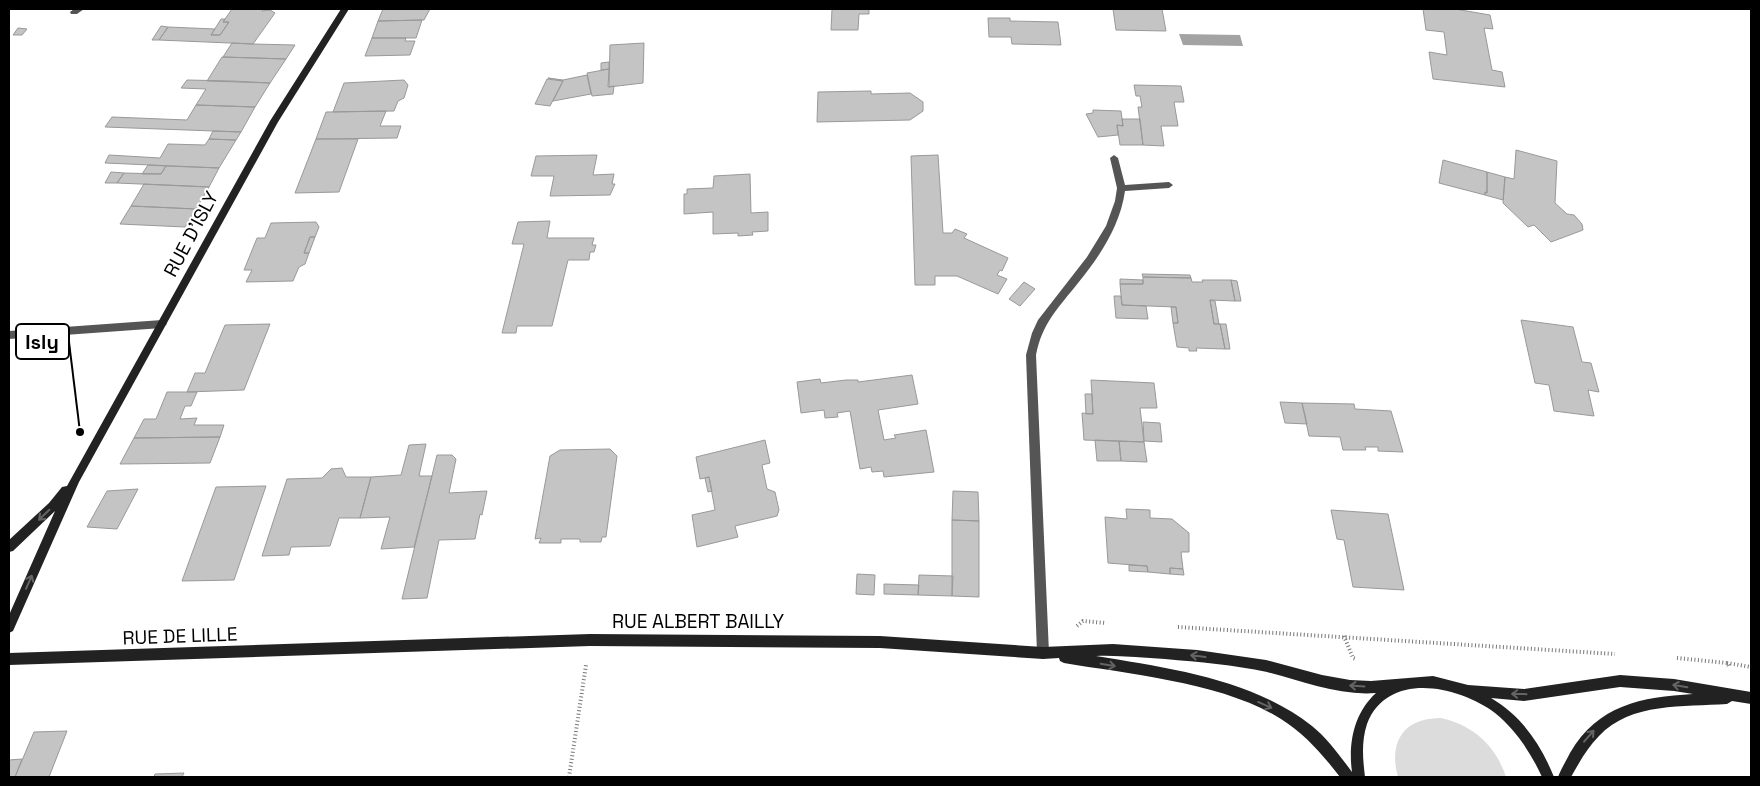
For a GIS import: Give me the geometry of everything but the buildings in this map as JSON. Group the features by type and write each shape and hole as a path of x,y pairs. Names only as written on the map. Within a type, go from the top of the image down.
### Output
{"main road":[{"name":"RUE D'ISLY","path":"9,627 75,479 274,121 345,9"},
{"name":"RUE D'ISLY","path":"9,547 53,506 75,479"},
{"name":"RUE ALBERT BAILLY","path":"352,648 590,640 880,642 1043,653"},
{"name":"RUE DE LILLE","path":"9,659 352,648"},
{"path":"1043,653 1114,650 1197,656 1266,666 1322,681 1350,686 1371,687 1433,682 1462,688 1524,695 1599,683 1628,681 1674,685 1748,697"},
{"path":"1043,653 1215,686 1251,699 1283,713 1308,731 1348,777"},
{"path":"1359,777 1356,750 1360,723 1366,712 1383,694 1406,684"},
{"path":"1462,688 1499,709 1521,730 1538,754 1548,777"},
{"path":"1564,777 1586,738 1602,722 1620,712 1646,704 1748,697"}],"street":[{"path":"1043,653 1031,355 1033,342 1043,319 1076,279 1104,239 1119,203 1121,188 1114,158"},
{"path":"1121,188 1169,185"},
{"path":"9,335 162,324"}],"path":[{"path":"1043,653 1083,621 1112,623"},
{"path":"1170,626 1625,655"},
{"path":"569,777 590,640"},
{"path":"1674,658 1751,667"},
{"path":"1727,664 1748,697"}],"shaded area":[{"path":"1179,34 1240,35 1243,46 1183,45"},
{"path":"1441,718 1463,726 1482,739 1496,756 1506,777 1398,777 1395,753 1397,743 1402,734 1408,727 1417,722"}],"place":[{"name":"Isly","path":"80,432"}]}
